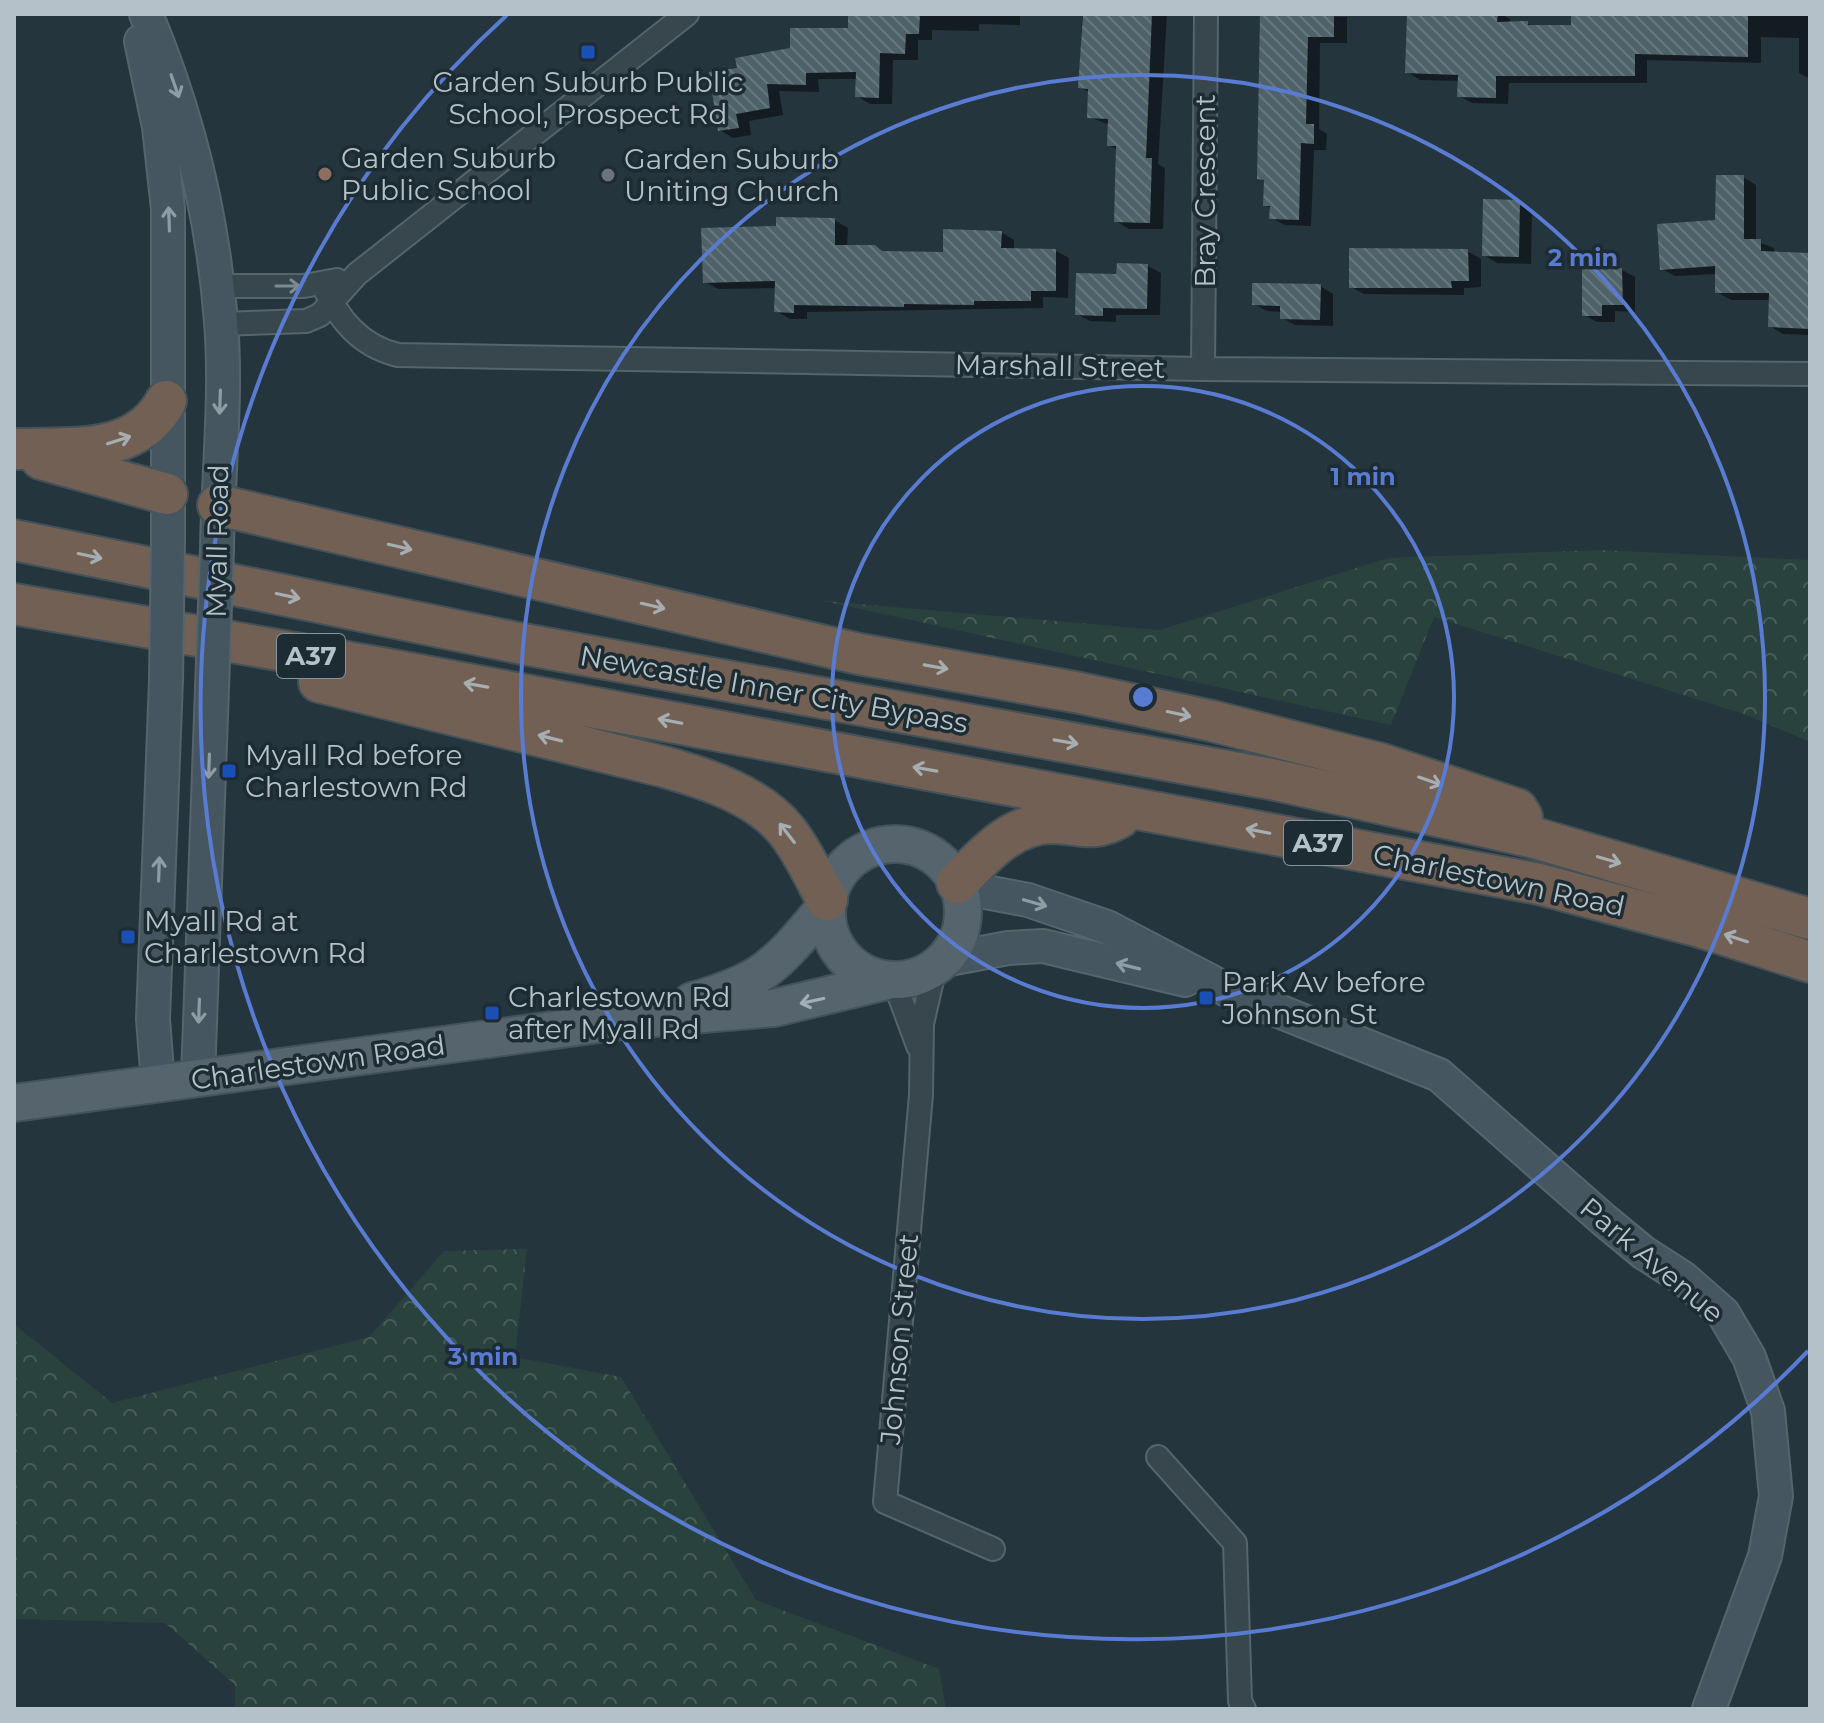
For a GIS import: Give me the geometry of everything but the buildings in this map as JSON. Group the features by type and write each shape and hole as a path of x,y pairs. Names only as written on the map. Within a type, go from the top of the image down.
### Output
{"highway":[{"path":"14,450 102,445 147,429 166,401"},
{"path":"14,450 167,494"},
{"path":"218,505 859,654 1075,692 1212,721 1382,764 1517,809 1535,838"},
{"name":"Newcastle Inner City Bypass","path":"14,540 523,644 1271,779 1535,838"},
{"path":"14,605 696,776 744,798 776,819 796,844 827,903"},
{"name":"Newcastle Inner City Bypass","path":"14,605 403,672 1136,809"},
{"path":"958,885 992,848 1021,831 1048,823 1101,828 1136,809"},
{"name":"Charlestown Road","path":"1136,809 1539,884 1700,927 1810,962"},
{"name":"Charlestown Road","path":"1535,838 1810,919"}],"main road":[{"name":"Myall Road","path":"136,14 164,161 170,297 166,401 167,494 174,541 168,576 153,1019 158,1083"},
{"name":"Myall Road","path":"146,14 172,75 190,136 221,324 217,549 198,1078"},
{"path":"170,297 217,286"},
{"path":"170,297 221,324"},
{"path":"167,494 218,505"},
{"path":"174,541 218,505"},
{"name":"Charlestown Road","path":"621,1021 724,992 756,978 783,957 827,903 833,884 850,861 871,848 909,845 934,856 958,885"},
{"path":"940,964 956,944 963,921 958,885"},
{"name":"Park Avenue","path":"958,885 1028,900 1116,931 1231,992 1439,1075 1604,1220 1644,1253 1683,1278 1723,1313 1749,1357 1768,1411 1776,1496 1765,1556 1709,1709"},
{"path":"827,903 834,941 844,956 866,973 891,981"},
{"name":"Park Avenue","path":"940,964 1008,948 1043,946 1231,992"},
{"name":"Charlestown Road","path":"14,1103 621,1021 783,1007 919,976 940,964"}],"street":[{"name":"Bray Crescent","path":"1203,369 1206,14"},
{"path":"221,324 301,322 316,317 327,293 357,274 679,17"},
{"path":"217,286 327,293"},
{"name":"Marshall Street","path":"327,293 358,337 375,350 398,355 1203,369 1810,374"},
{"name":"Johnson Street","path":"940,964 922,1024 921,1095 885,1502 993,1549"},
{"name":"Johnson Street","path":"891,981 920,1059"},
{"path":"1158,1457 1235,1543 1240,1701 1244,1709"}],"green space":[{"path":"1600,550 1810,560 1810,742 1747,715 1434,617 1391,725 824,601 1160,630 1388,558"},
{"path":"527,1249 515,1357 621,1377 756,1600 939,1669 946,1709 235,1709 235,1685 165,1623 14,1619 14,1324 112,1403 369,1337 444,1251"}],"place":[{"name":"Garden Suburb Public School, Prospect Rd","path":"588,52"},
{"name":"Garden Suburb Public School","path":"325,174"},
{"name":"Garden Suburb Uniting Church","path":"608,175"},
{"name":"Myall Rd before Charlestown Rd","path":"229,771"},
{"name":"Myall Rd at Charlestown Rd","path":"128,937"},
{"name":"Park Av before Johnson St","path":"1206,998"},
{"name":"Charlestown Rd after Myall Rd","path":"492,1013"}]}
